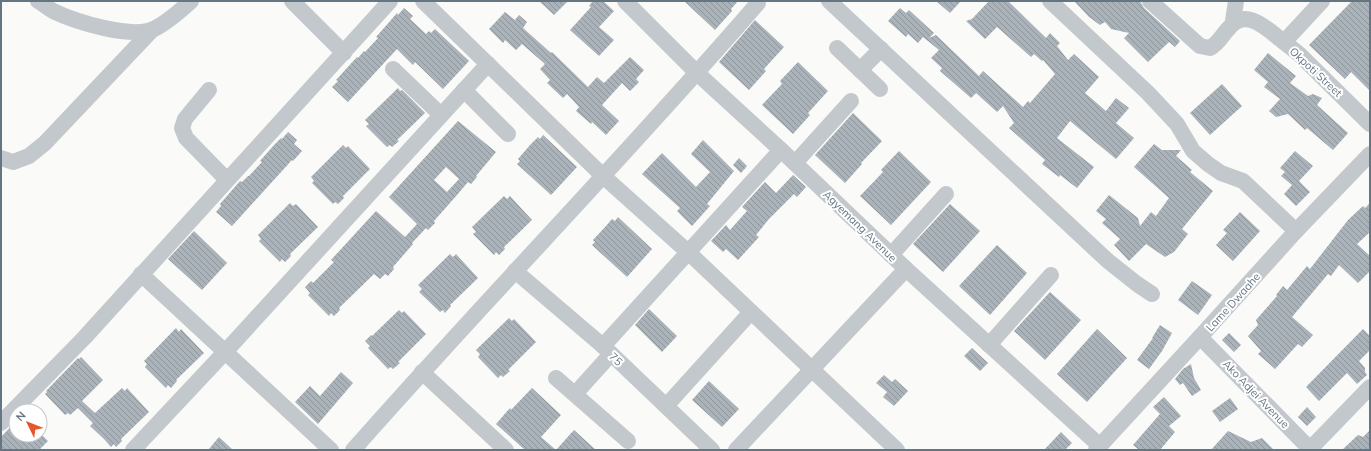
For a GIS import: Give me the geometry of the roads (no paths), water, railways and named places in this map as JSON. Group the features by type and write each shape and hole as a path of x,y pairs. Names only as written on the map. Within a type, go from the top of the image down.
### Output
{"street":[{"path":"38,1 53,11 106,29 129,33 154,29"},
{"path":"1,158 13,162 29,156 45,144 154,29 175,16 191,1"},
{"path":"292,1 344,53"},
{"path":"1,423 86,336 390,1"},
{"path":"423,1 603,176 688,252 897,450"},
{"name":"Agyemang Avenue","path":"625,1 697,73 795,163 891,255 1098,448"},
{"path":"829,1 1108,261 1152,294"},
{"path":"1050,1 1148,93 1177,124 1193,151 1221,173 1243,181 1296,231"},
{"path":"1150,1 1200,46 1210,48 1217,44 1234,21 1236,1"},
{"name":"Okpoti Street","path":"1322,1 1284,42 1299,54 1370,124"},
{"path":"353,450 422,372 697,73 758,2"},
{"path":"1234,21 1243,18 1258,22 1284,42"},
{"path":"837,48 880,89"},
{"path":"860,70 881,50"},
{"path":"133,450 225,352 488,64"},
{"path":"393,69 441,115"},
{"path":"209,90 185,119 182,128 186,138 227,180"},
{"path":"464,90 508,134"},
{"path":"795,163 852,101"},
{"path":"574,394 607,350 688,252 781,150"},
{"name":"Lame Dwaahe","path":"1098,448 1296,231 1370,154"},
{"path":"891,255 946,194"},
{"path":"736,450 906,269"},
{"name":"75","path":"516,271 607,350 712,450"},
{"path":"141,274 331,450"},
{"path":"989,345 1051,275"},
{"path":"666,406 751,312"},
{"name":"Ako Adjei Avenue","path":"1200,337 1310,450"},
{"path":"422,372 506,450"},
{"path":"556,378 628,441"},
{"path":"1310,450 1370,387"}]}
